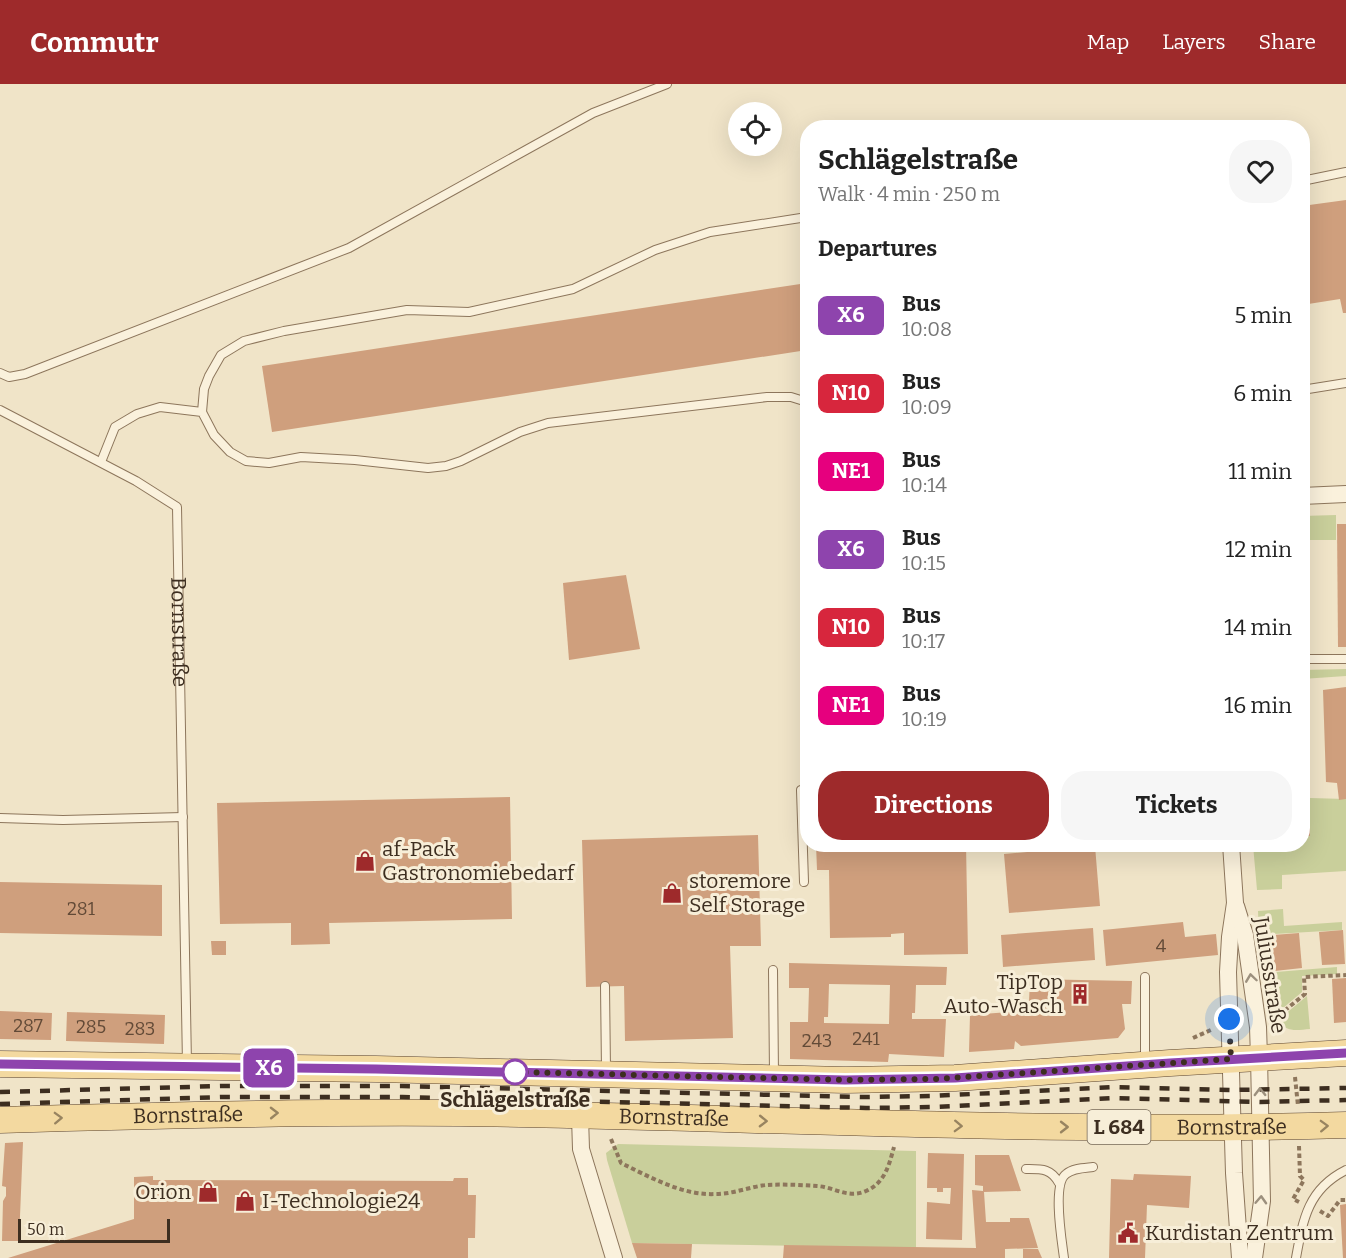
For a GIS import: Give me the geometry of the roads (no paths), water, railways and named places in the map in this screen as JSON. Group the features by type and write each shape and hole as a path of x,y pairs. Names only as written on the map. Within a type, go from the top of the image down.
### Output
{"main road":[{"name":"Bornstraße","path":"0,1064 774,1078 955,1078 1346,1053"},
{"name":"Bornstraße","path":"0,1120 293,1113 462,1113 1006,1127 1346,1125"}],"street":[{"path":"1310,496 1346,494"},
{"name":"Juliusstraße","path":"1232,852 1235,903 1228,972 1240,1258"},
{"name":"Juliusstraße","path":"1235,903 1245,935 1259,1057 1262,1201 1254,1258"},
{"path":"580,1117 582,1149 614,1258"}],"lane":[{"path":"0,373 9,377 25,374 349,248 593,113 667,84"},
{"path":"1310,179 1346,172"},
{"path":"800,218 710,232 655,249 573,289 469,312 407,310 284,331 244,341 221,355 209,375 204,389 202,412 214,435 230,452 246,461 269,463 301,457 428,468 446,466 512,435 548,423 767,397 791,397 800,400"},
{"path":"1310,389 1346,383"},
{"path":"101,462 115,427 137,414 160,407 202,412"},
{"name":"Bornstraße","path":"0,410 136,481 177,507 187,1067"},
{"path":"1310,659 1346,659"},
{"path":"0,818 63,820 183,817"},
{"path":"803,852 804,882"},
{"path":"773,970 774,1078"},
{"path":"1145,977 1145,1065"},
{"path":"605,986 606,1074"},
{"path":"1135,989 1145,989"},
{"path":"1059,1183 1065,1174 1093,1167"},
{"path":"1026,1169 1046,1169 1059,1183 1064,1258"},
{"path":"1296,1258 1309,1206 1318,1190 1330,1178 1346,1170"}],"railway":[{"path":"0,1092 223,1086 402,1086 861,1097 932,1096 1113,1087 1231,1090 1346,1088"},
{"path":"0,1104 222,1097 402,1097 866,1108 1114,1098 1260,1102 1346,1100"}],"place":[{"name":"af-Pack Gastronomiebedarf","path":"365,861"},
{"name":"storemore Self Storage","path":"672,893"},
{"name":"TipTop Auto-Wasch","path":"1080,994"},
{"name":"Schlägelstraße","path":"515,1072"},
{"name":"Orion","path":"208,1192"},
{"name":"I-Technologie24","path":"245,1201"},
{"name":"Kurdistan Zentrum","path":"1128,1233"}]}
